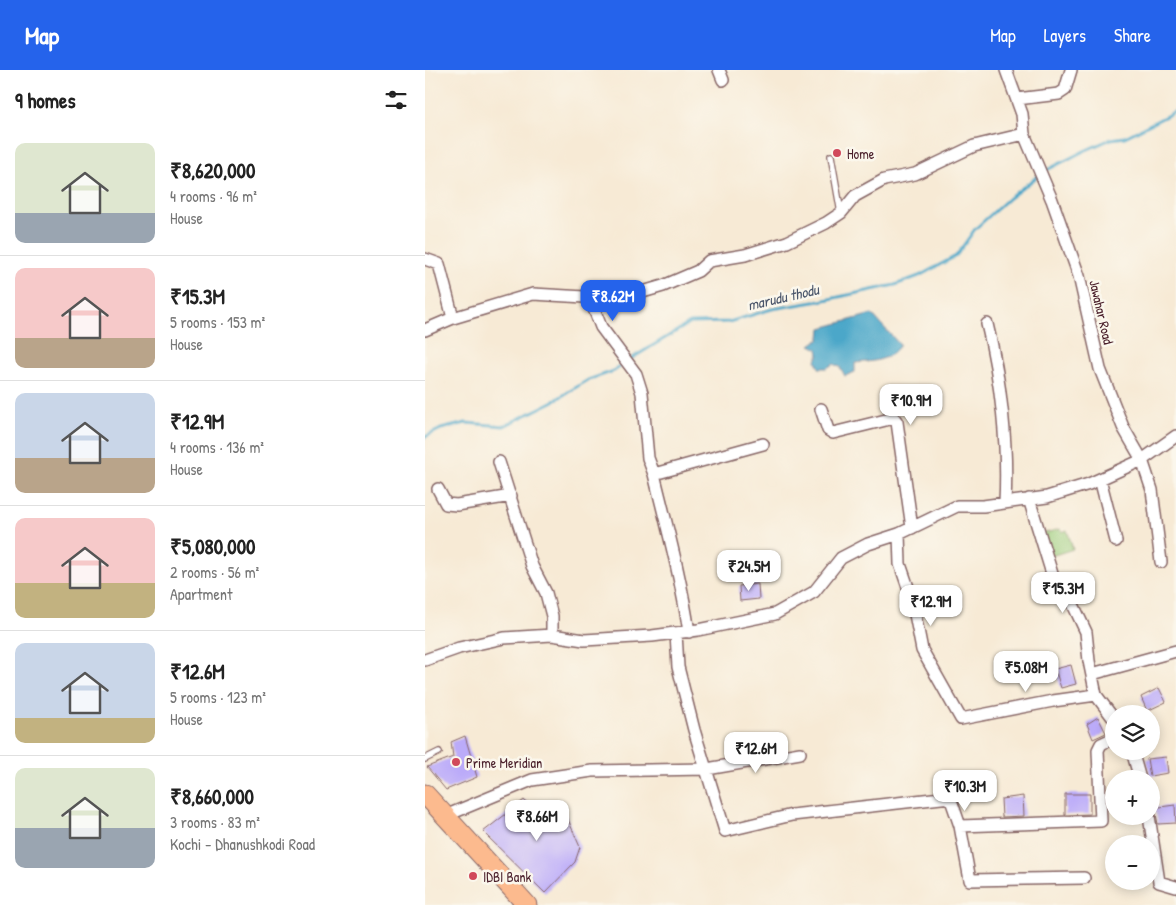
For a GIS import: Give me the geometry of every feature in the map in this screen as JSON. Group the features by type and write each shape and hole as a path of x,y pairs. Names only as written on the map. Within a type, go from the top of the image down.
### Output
{"highway":[{"path":"425,794 523,904"}],"street":[{"name":"Jawahar Road","path":"1006,70 1017,98 1024,134 1052,200 1079,276 1100,369 1123,427 1142,460 1153,490 1161,562"},
{"path":"1017,98 1059,94 1065,90 1071,70"},
{"path":"425,330 453,318 533,294 619,299 663,286 698,271 709,262 745,255 787,242 826,223 841,213 855,196 884,180 915,174 974,146 1024,134"},
{"path":"425,259 439,264 453,318"},
{"path":"589,296 601,327 636,374 642,393 649,458 669,542 681,580 689,632"},
{"path":"987,324 997,362 1007,466 1005,502"},
{"path":"821,409 828,430 833,432 894,418 897,422 912,528"},
{"path":"425,660 459,648 504,638 552,635 584,640 689,632 775,614 814,592 841,558 867,544 899,534 957,506 983,506 1047,497 1100,479 1142,460 1176,436"},
{"path":"654,474 763,444"},
{"path":"499,462 532,566 548,601 552,616 552,635"},
{"path":"1100,479 1116,541"},
{"path":"438,489 447,504 457,505 511,496"},
{"path":"1029,499 1053,577 1070,598 1086,632 1091,674 1096,695 1105,707"},
{"path":"899,534 900,564 912,600 922,650 961,720 1053,701 1096,695"},
{"path":"675,633 678,667 725,831 792,815 950,797 960,826 970,880 1084,878"},
{"path":"1091,674 1176,651"},
{"path":"960,826 1101,821 1098,750 1101,744 1105,742"},
{"path":"445,816 532,780 592,771 707,769 800,753"},
{"path":"1150,825 1159,882 1176,887"}],"lane":[{"path":"831,156 841,213"},
{"path":"425,759 439,752"}],"green space":[{"path":"1060,529 1062,532 1067,530 1073,549 1048,557 1041,534"}],"water":[{"path":"872,314 900,345 895,351 880,360 855,363 855,372 845,376 840,367 833,364 827,368 819,368 816,360 819,354 818,349 810,345 820,338 821,328"}],"building":[{"path":"758,584 759,599 740,601 739,586"},
{"path":"1071,665 1076,684 1061,688 1055,669"},
{"path":"1159,688 1166,702 1160,705 1144,705 1141,697"},
{"path":"1098,717 1105,733 1093,739 1087,724"},
{"name":"Prime Meridian","path":"465,736 477,777 446,790 427,767 453,757 451,742"},
{"path":"1166,757 1168,773 1160,774 1160,770 1149,770 1147,760 1160,760 1160,758"},
{"path":"1065,794 1090,794 1090,814 1065,815"},
{"path":"1023,796 1024,816 1002,817 1001,799"},
{"path":"524,800 535,810 560,801 580,847 575,862 545,893 483,832"},
{"path":"1175,805 1176,823 1160,824 1160,807"}],"waterway":[{"name":"marudu thodu","path":"1043,172 1111,139 1125,137 1176,111"},
{"name":"marudu thodu","path":"629,360 690,323 729,322 772,309 895,285 919,276 956,256 975,229 1009,198 1038,176"},
{"name":"marudu thodu","path":"425,437 441,429 466,423 504,426 552,402 588,380 614,371 624,364"}],"place":[{"name":"Home","path":"837,153"},
{"name":"Prime Meridian","path":"456,762"},
{"name":"IDBI Bank","path":"473,876"}]}
